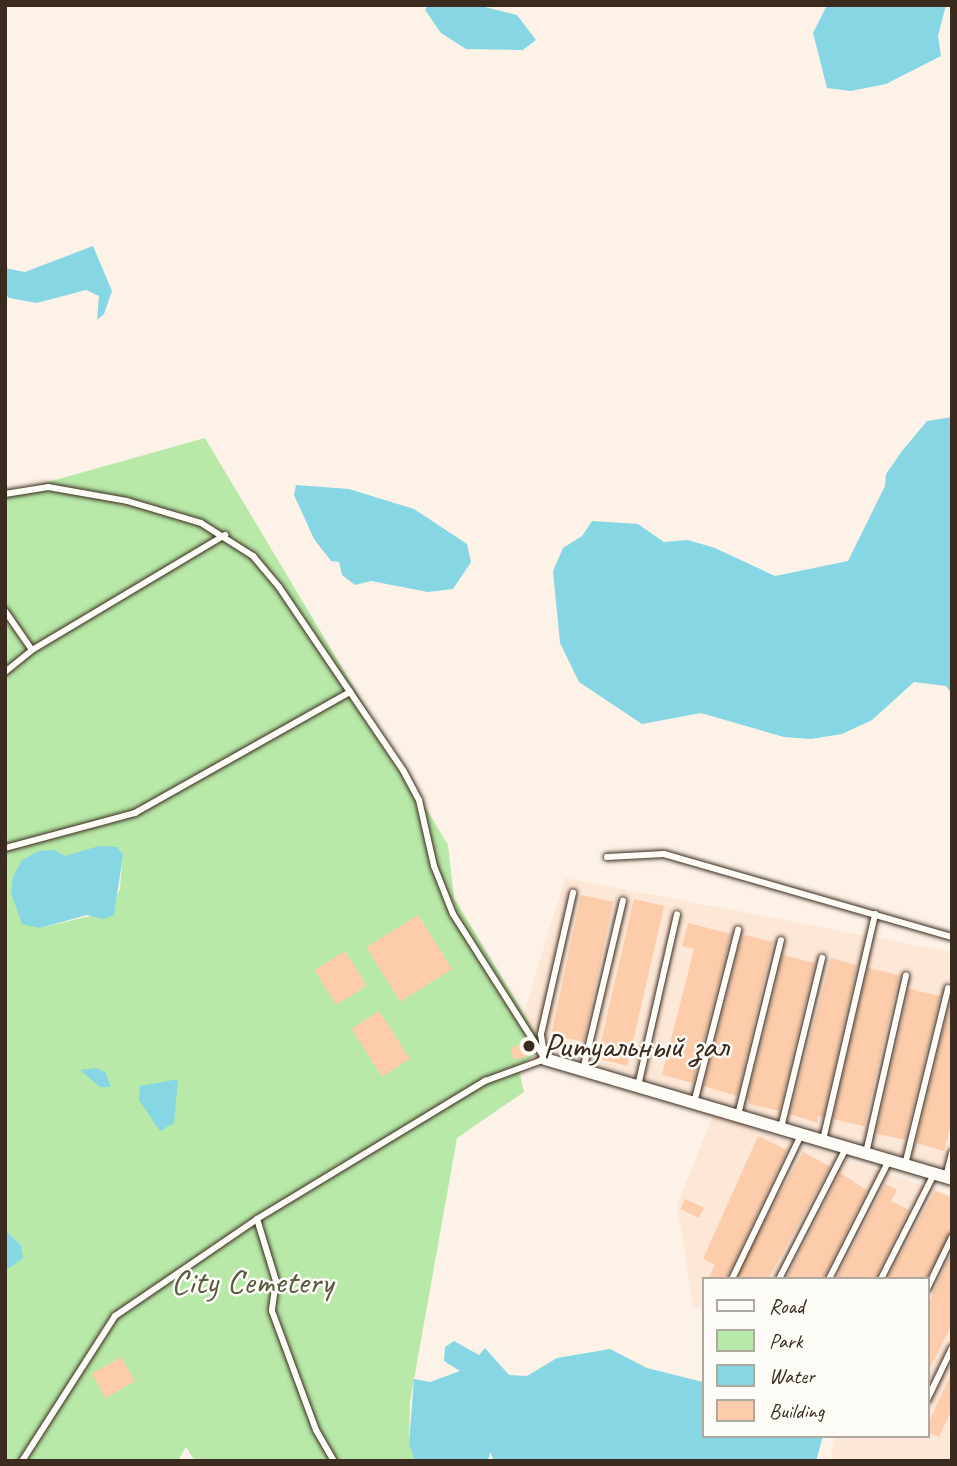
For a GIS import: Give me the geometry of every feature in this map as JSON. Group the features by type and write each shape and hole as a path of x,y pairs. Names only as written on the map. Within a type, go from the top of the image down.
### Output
{"street":[{"path":"545,1059 944,1177"}],"lane":[{"path":"5,494 48,487 79,489 201,523 253,556 279,587 351,692 419,800 434,866 453,914 545,1059"},
{"path":"5,672 32,650 225,536"},
{"path":"5,611 32,650"},
{"path":"5,848 135,813 351,692"},
{"path":"607,857 664,854 952,937"},
{"path":"545,1059 541,1034 573,893"},
{"path":"583,1070 623,901"},
{"path":"638,1087 677,914"},
{"path":"822,1141 875,914"},
{"path":"694,1103 738,930"},
{"path":"738,1116 781,940"},
{"path":"780,1128 822,958"},
{"path":"866,1153 906,975"},
{"path":"905,1165 948,988"},
{"path":"22,1461 114,1316 257,1219 485,1081 545,1059"},
{"path":"733,1277 802,1135"},
{"path":"780,1277 846,1147"},
{"path":"882,1277 944,1177 952,1153"},
{"path":"830,1277 889,1160"},
{"path":"257,1219 275,1281 272,1311 316,1430 334,1461"},
{"path":"929,1285 952,1237"},
{"path":"929,1396 952,1349"}],"shaded area":[{"path":"565,878 952,952 952,1170 545,1049 523,1016"},
{"path":"713,1115 952,1195 952,1461 831,1461 835,1438 929,1438 929,1277 702,1277 702,1310 693,1305 677,1205"}],"green space":[{"name":"City Cemetery","path":"205,438 448,845 454,898 545,1049 518,1066 524,1092 457,1138 410,1402 409,1444 415,1461 195,1461 186,1447 178,1461 5,1461 5,1271 21,1245 5,1230 5,494","holes":["55,850 65,856 122,861 120,889 113,905 94,915 40,928","178,1079 160,1131 149,1086"]}],"water":[{"path":"428,5 477,5 517,15 536,40 523,50 466,49 441,33 425,10"},
{"path":"827,5 946,5 938,36 941,56 886,84 851,91 827,88 813,33"},
{"path":"93,246 112,291 104,314 97,320 99,296 86,290 37,303 9,298 5,293 5,268 25,272"},
{"path":"952,417 952,694 946,686 914,682 872,720 842,734 811,739 784,737 701,713 642,724 579,682 560,643 553,571 563,548 582,536 592,521 638,524 664,542 688,540 715,548 775,576 848,561 885,486 886,474 902,451 927,421"},
{"path":"296,485 349,489 414,509 467,544 471,562 453,589 428,592 371,581 355,585 342,575 339,562 331,561 314,539 294,495"},
{"path":"99,846 117,847 123,855 114,915 103,919 87,915 40,928 22,924 11,893 13,877 22,860 39,851 55,850 65,856"},
{"path":"96,1068 105,1072 111,1087 100,1087 80,1070"},
{"path":"178,1079 174,1123 160,1131 139,1100 140,1086"},
{"path":"5,1230 21,1245 23,1258 5,1271"},
{"path":"454,1341 479,1355 485,1348 509,1375 527,1376 557,1358 610,1349 647,1368 702,1382 702,1438 822,1438 816,1461 494,1461 490,1452 488,1461 415,1461 409,1444 414,1379 430,1382 460,1371 444,1361 445,1347"}],"building":[{"path":"581,895 613,902 584,1042 551,1035"},
{"path":"634,899 664,906 627,1066 597,1059"},
{"path":"418,915 452,969 400,1002 366,947"},
{"path":"688,923 731,934 693,1083 662,1075 694,949 682,946"},
{"path":"746,935 773,942 737,1096 704,1086 742,937"},
{"path":"345,951 367,986 336,1005 314,970"},
{"path":"783,955 815,963 779,1111 749,1104 748,1098"},
{"path":"831,958 857,965 823,1117 818,1116 817,1123 790,1114"},
{"path":"868,968 899,975 864,1126 833,1119"},
{"path":"909,989 940,996 905,1140 878,1134 877,1129"},
{"path":"951,999 952,1120 944,1151 916,1143"},
{"path":"379,1011 410,1059 382,1077 351,1029"},
{"path":"524,1044 527,1057 513,1060 510,1047"},
{"path":"758,1136 787,1150 727,1277 709,1277 715,1265 703,1259"},
{"path":"803,1152 830,1167 769,1277 734,1277"},
{"path":"840,1173 867,1190 824,1277 787,1277"},
{"path":"885,1184 897,1190 891,1201 909,1210 876,1277 837,1277"},
{"path":"935,1191 952,1198 952,1231 927,1277 888,1277"},
{"path":"685,1199 704,1208 699,1218 680,1209"},
{"path":"952,1251 952,1324 929,1370 929,1303"},
{"path":"121,1357 135,1381 106,1398 92,1374"},
{"path":"952,1372 952,1409 939,1437 929,1433 929,1422"}],"place":[{"name":"Ритуальный зал","path":"529,1046"}]}
